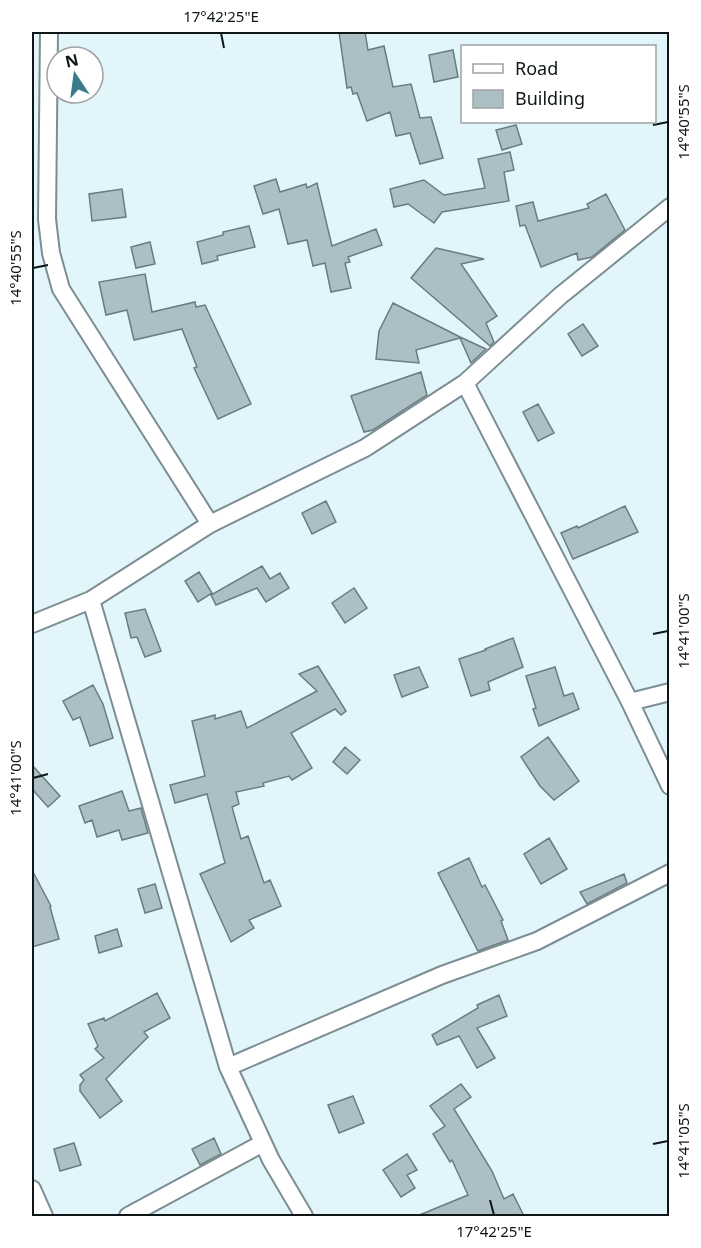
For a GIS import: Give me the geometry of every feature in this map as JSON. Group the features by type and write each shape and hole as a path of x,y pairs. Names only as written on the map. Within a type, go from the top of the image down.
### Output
{"street":[{"path":"49,32 47,219 51,253 61,289 210,524"},
{"path":"32,624 92,600 210,524 365,448 465,384 560,296 669,207"},
{"path":"465,384 630,702 669,786"},
{"path":"92,600 228,1067 263,1143 304,1216"},
{"path":"630,702 669,692"},
{"path":"228,1067 442,975 537,941 669,873"},
{"path":"128,1216 263,1143"},
{"path":"32,1189 44,1216"}],"building":[{"path":"339,32 365,32 368,50 384,46 393,87 411,84 420,118 431,117 443,158 420,164 410,133 396,136 390,112 367,121 357,93 353,94 351,87 347,88"},
{"path":"453,50 458,77 434,82 429,55"},
{"path":"516,125 522,144 502,150 496,130"},
{"path":"510,152 514,170 504,172 509,201 442,212 434,223 408,204 394,207 390,189 424,180 444,195 485,188 478,159"},
{"path":"276,179 280,192 306,184 307,188 317,183 332,246 376,229 382,245 348,257 350,262 345,263 351,288 331,292 325,263 313,266 307,240 288,244 279,209 263,214 254,186"},
{"path":"122,189 126,217 92,221 89,194"},
{"path":"606,194 625,230 592,257 578,260 577,253 541,267 525,225 520,226 516,206 533,202 538,221 589,208 587,204"},
{"path":"249,226 255,247 217,256 218,260 202,264 197,242 223,235 223,232"},
{"path":"150,242 155,264 136,268 131,247"},
{"path":"436,248 484,259 461,264 497,316 486,323 494,342 490,346 411,278"},
{"path":"145,274 152,312 195,302 196,307 205,305 251,404 218,419 194,368 197,367 182,329 134,340 127,310 106,315 99,282"},
{"path":"393,303 486,349 471,363 460,338 416,350 419,363 376,359 379,331"},
{"path":"583,324 598,346 582,356 568,334"},
{"path":"421,372 427,395 373,430 364,432 351,396"},
{"path":"538,404 554,433 538,441 523,412"},
{"path":"326,501 336,522 312,534 302,513"},
{"path":"625,506 638,532 573,559 561,533 577,526 578,528"},
{"path":"262,566 270,579 280,573 289,588 266,602 257,588 216,605 211,595"},
{"path":"199,572 212,593 198,602 185,581"},
{"path":"354,588 367,608 345,623 332,603"},
{"path":"145,609 161,651 145,657 137,637 131,638 125,613"},
{"path":"513,638 523,667 488,682 490,690 471,696 459,659"},
{"path":"318,666 346,711 341,715 335,709 291,733 312,768 292,780 289,776 263,783 264,786 236,792 239,804 232,807 241,839 248,836 264,883 270,880 281,906 249,920 254,928 231,942 200,874 225,863 207,794 175,803 170,785 205,776 192,721 215,715 215,719 241,711 247,728 317,691 299,674"},
{"path":"419,667 428,687 402,697 394,675"},
{"path":"555,667 564,696 573,693 579,709 539,726 526,676"},
{"path":"93,685 103,704 113,738 90,746 80,717 73,720 63,701"},
{"path":"548,737 579,781 554,800 540,786 521,757"},
{"path":"345,747 360,760 347,774 333,762"},
{"path":"32,765 60,796 48,807 32,789"},
{"path":"122,791 129,811 141,808 148,833 122,840 119,830 97,837 92,820 85,823 79,806"},
{"path":"549,838 567,869 541,884 524,854"},
{"path":"469,858 482,887 485,885 503,920 501,921 508,940 478,951 438,873"},
{"path":"32,870 51,906 59,939 32,947"},
{"path":"624,874 627,883 587,904 580,892"},
{"path":"155,884 162,908 145,913 138,889"},
{"path":"117,929 122,946 99,953 95,936"},
{"path":"157,993 170,1018 144,1032 148,1037 106,1079 122,1101 100,1118 80,1091 80,1085 84,1080 80,1075 104,1058 95,1049 98,1046 88,1024 104,1018 105,1021"},
{"path":"499,995 507,1016 477,1028 495,1058 477,1068 459,1036 437,1045 432,1035 478,1008 477,1005"},
{"path":"461,1084 471,1097 454,1109 492,1171 504,1199 513,1194 524,1216 417,1216 468,1195 452,1160 450,1162 433,1134 445,1126 430,1106"},
{"path":"353,1096 364,1123 339,1133 328,1105"},
{"path":"214,1138 221,1154 200,1165 192,1149"},
{"path":"74,1143 81,1165 60,1171 54,1149"},
{"path":"407,1154 417,1170 407,1175 415,1188 401,1197 383,1170"}]}
